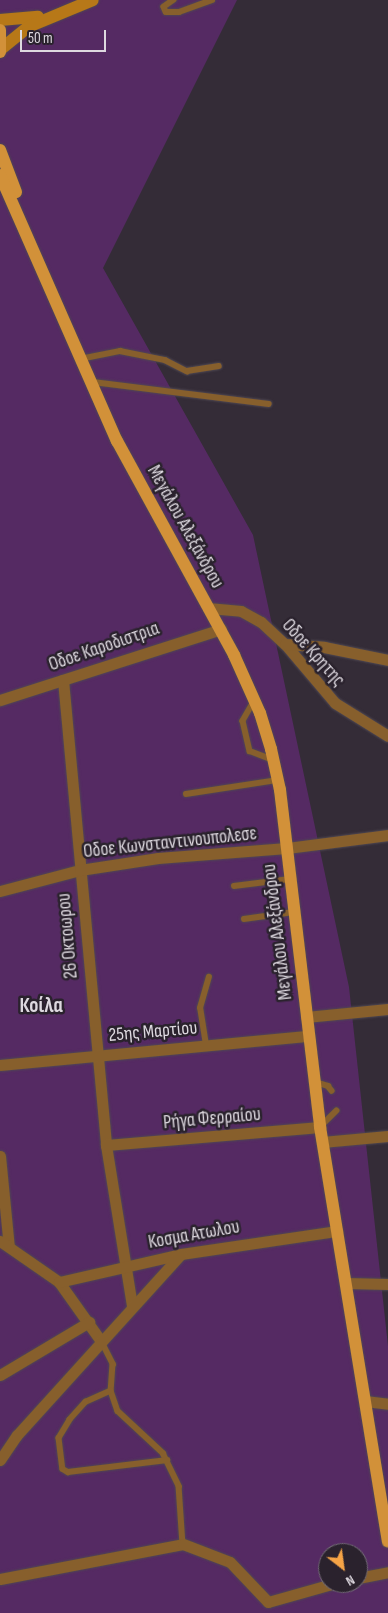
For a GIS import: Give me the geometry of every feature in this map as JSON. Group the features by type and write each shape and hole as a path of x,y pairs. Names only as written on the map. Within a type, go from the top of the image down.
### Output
{"main road":[{"path":"1,50 19,32 50,15 94,0"},
{"path":"0,20 50,15"},
{"path":"0,30 1,50"},
{"path":"0,150 28,236"},
{"path":"0,175 28,236"},
{"name":"Μεγάλου Αλεξάνδρου","path":"28,236 90,382 143,492 221,629 255,700 274,760 287,848 322,1142 388,1541"}],"street":[{"name":"Oδοε Κρητης","path":"208,608 241,611 261,622 285,644 335,703 388,736"},
{"name":"Oδοε Καροδιστρια","path":"0,700 221,629"},
{"path":"285,644 324,647 388,660"},
{"name":"26 Οκτοωρου","path":"63,680 96,1054 106,1145 132,1306"},
{"name":"Oδοε Κωνσταντινουπολεσε","path":"0,891 80,870 158,858 287,848 388,835"},
{"path":"306,1017 388,1009"},
{"name":"25ης Μαρτίου","path":"0,1065 96,1054 309,1036"},
{"name":"Ρήγα Φερραίου","path":"106,1145 320,1127"},
{"path":"322,1142 388,1136"},
{"path":"0,1156 5,1244 59,1282 101,1341"},
{"name":"Κοσμα Ατωλου","path":"59,1282 124,1265 181,1254 337,1231"},
{"path":"0,1460 17,1435 181,1254"},
{"path":"346,1284 388,1284"},
{"path":"0,1375 89,1322"},
{"path":"365,1401 388,1404"},
{"path":"0,1579 184,1544 230,1562 268,1602 318,1588"},
{"path":"368,1576 388,1572"}],"lane":[{"path":"174,0 164,7 166,12 179,12 212,0"},
{"path":"80,359 120,351 165,360 187,371 219,366"},
{"path":"90,382 269,404"},
{"path":"255,700 243,721 250,751 274,760"},
{"path":"186,794 278,780"},
{"path":"234,886 290,879"},
{"path":"244,919 294,912"},
{"path":"206,1045 200,1008 209,977"},
{"path":"315,1082 328,1086 332,1091"},
{"path":"320,1127 336,1111"},
{"path":"101,1341 113,1364 111,1391 123,1418 167,1460 179,1486 184,1544"},
{"path":"111,1391 86,1402 70,1420 59,1438 63,1469 68,1472 167,1460"}],"shaded area":[{"path":"0,0 237,0 103,268 253,535 349,987 388,1346 388,1613 0,1613"}],"district":[{"name":"Κοίλα","path":"41,1006"}]}
